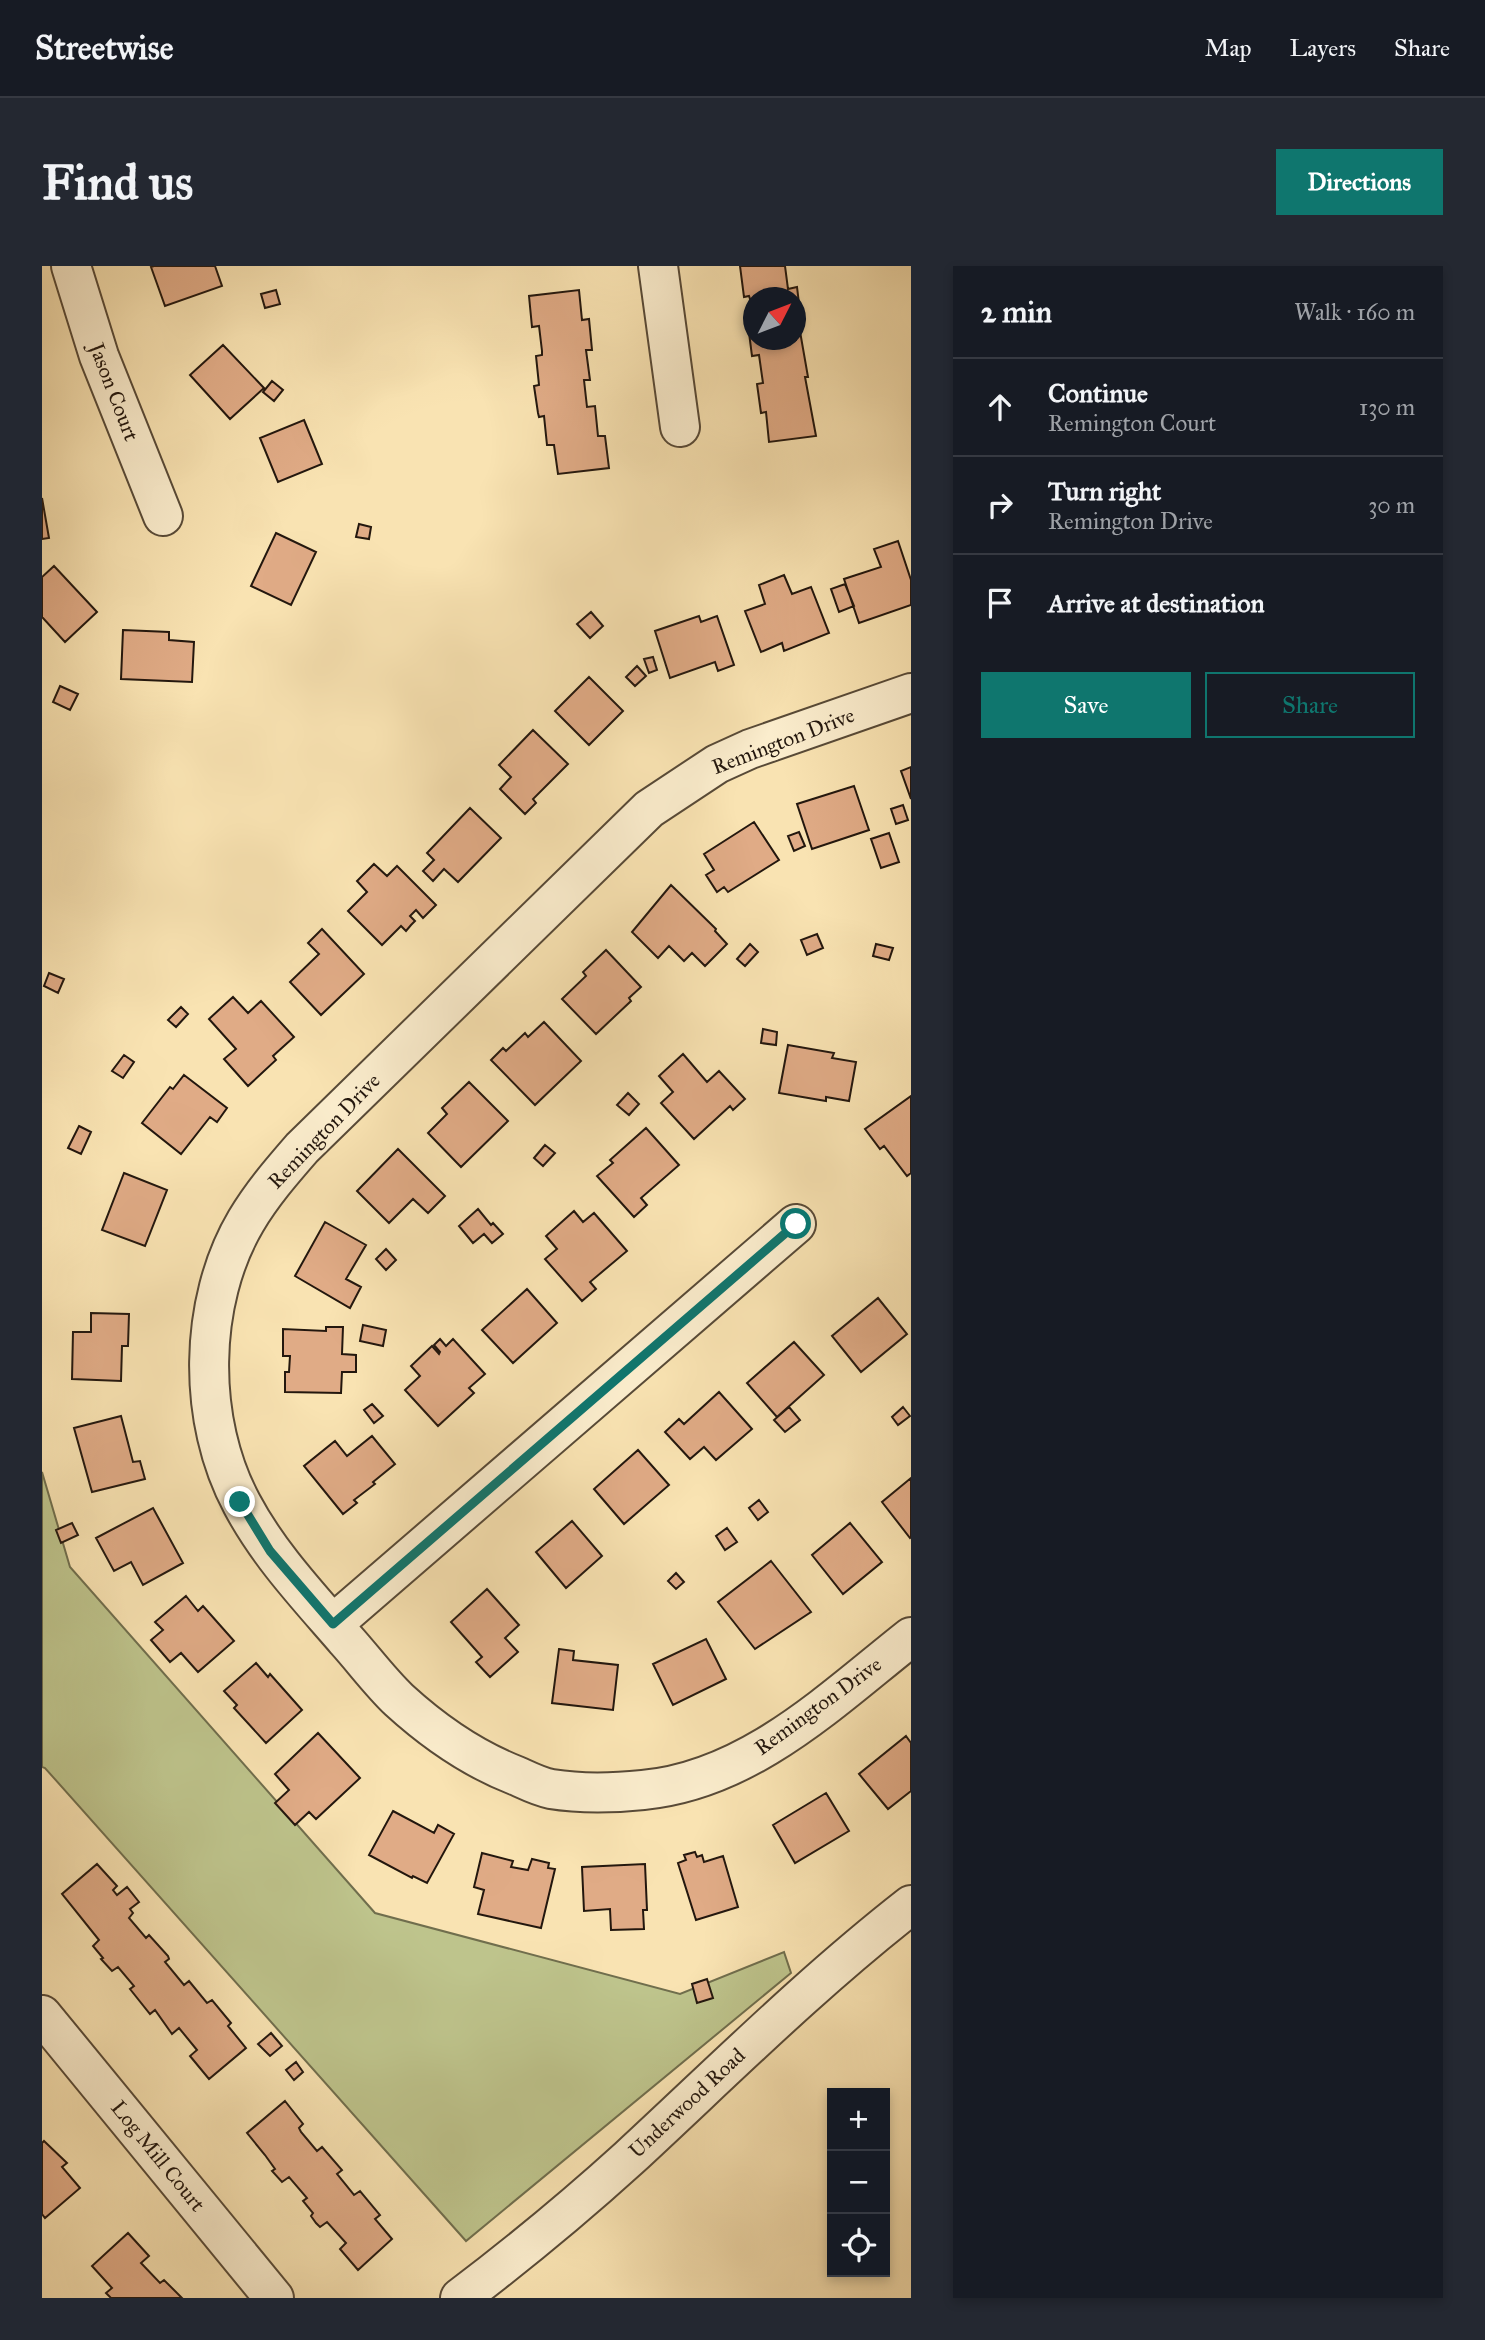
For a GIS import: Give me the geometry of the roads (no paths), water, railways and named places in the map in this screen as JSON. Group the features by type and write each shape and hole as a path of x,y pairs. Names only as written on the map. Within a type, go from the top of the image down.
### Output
{"street":[{"name":"Jason Court","path":"71,266 99,356 163,516"},
{"path":"658,266 680,427"},
{"name":"Remington Drive","path":"911,693 739,754 707,770 649,809 302,1148 269,1186 245,1222 223,1270 210,1329 209,1389 220,1449 240,1502 270,1551 398,1699 446,1739 498,1769 548,1789 593,1793 646,1790 705,1777 754,1754 802,1724 911,1637"},
{"path":"333,1624 796,1224"},
{"name":"Underwood Road","path":"460,2298 541,2234 628,2159 725,2065 816,1983 911,1905"},
{"name":"Log Mill Court","path":"42,2015 274,2298"}]}
